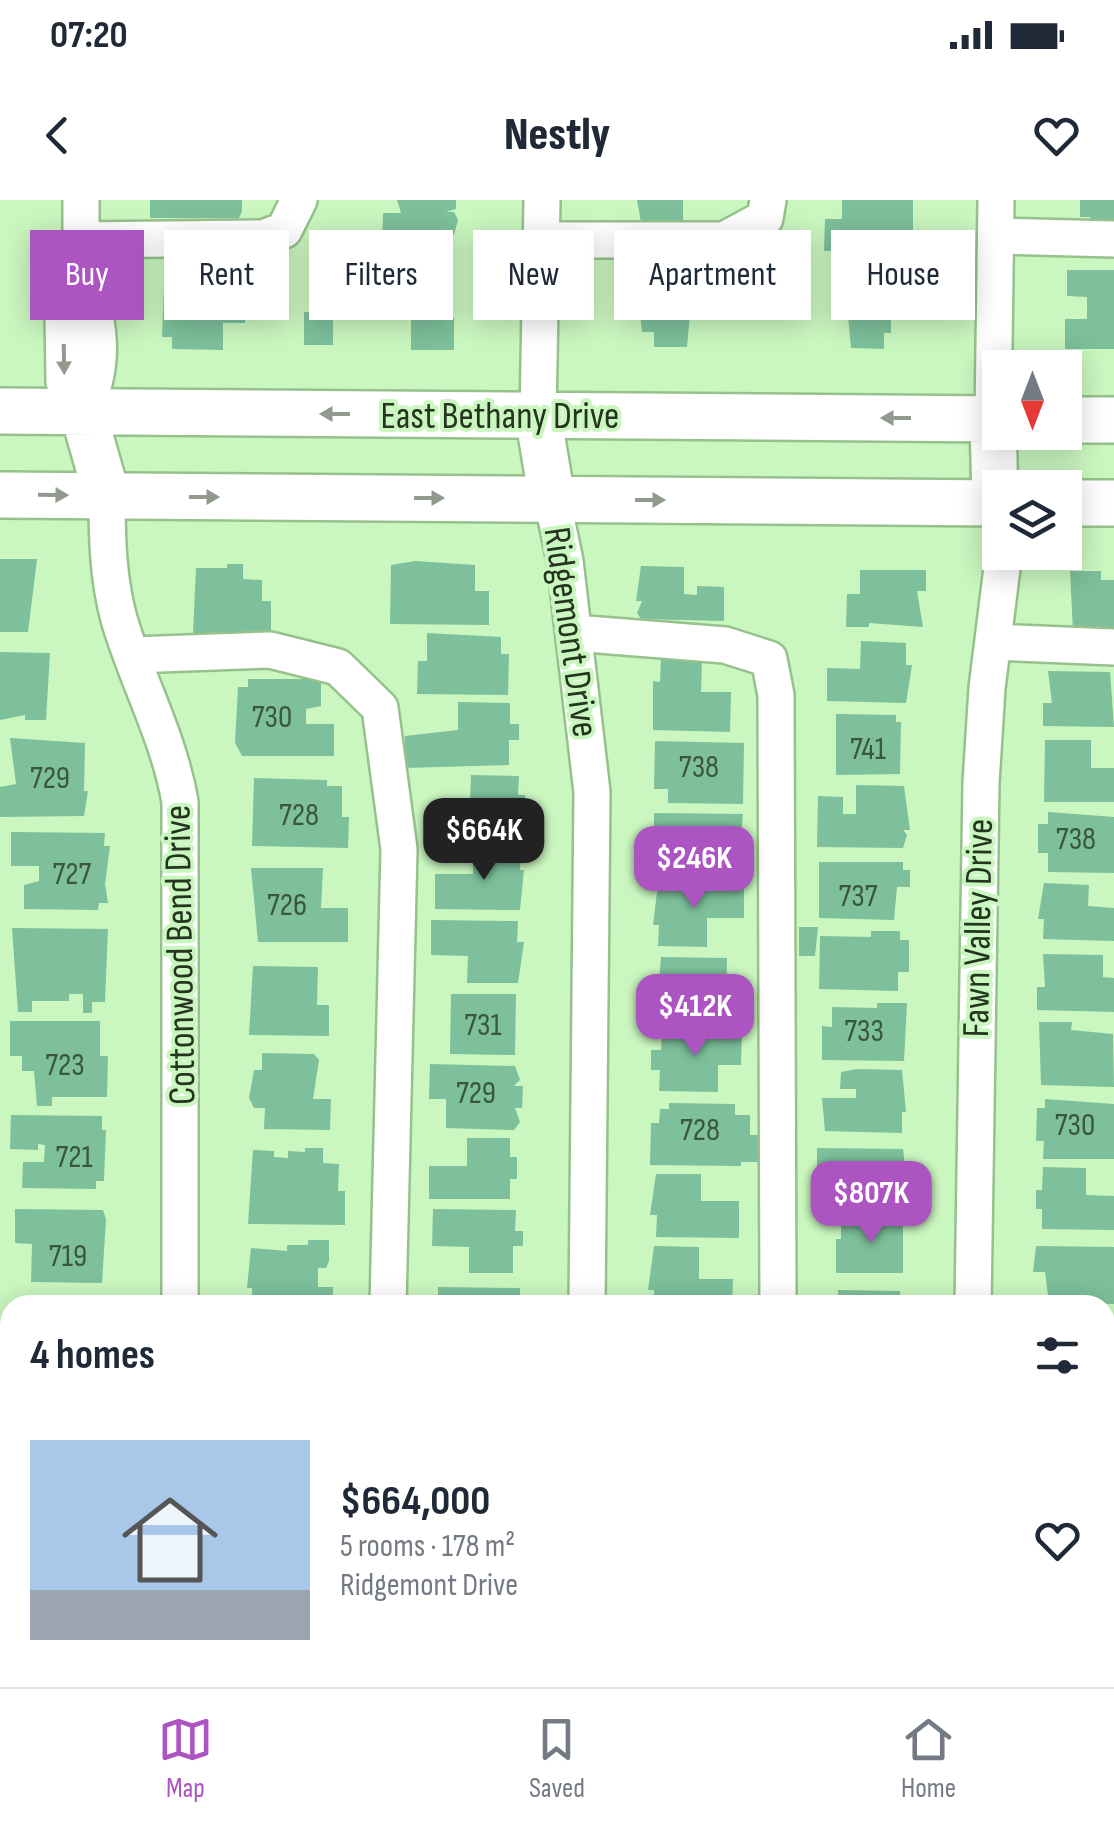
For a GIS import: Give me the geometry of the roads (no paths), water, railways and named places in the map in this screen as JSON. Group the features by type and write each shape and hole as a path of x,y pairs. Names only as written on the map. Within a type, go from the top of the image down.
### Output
{"main road":[{"name":"East Bethany Drive","path":"0,410 982,419"},
{"path":"83,412 107,496"},
{"path":"538,415 552,499"},
{"path":"1082,420 1114,420"},
{"path":"0,495 552,499 982,511"},
{"path":"1082,503 1114,504"}],"street":[{"path":"81,200 81,230"},
{"path":"144,248 264,238 284,230 300,200"},
{"path":"541,230 542,200"},
{"path":"594,240 724,240 765,218 768,200"},
{"path":"996,200 997,350"},
{"path":"996,236 1114,239"},
{"path":"64,320 64,382 83,412"},
{"path":"538,415 540,320"},
{"name":"Cottonwood Bend Drive","path":"107,496 110,574 132,655 161,727 180,802 180,1295"},
{"name":"Ridgemont Drive","path":"552,499 574,633 592,792 587,1295"},
{"name":"Fawn Valley Drive","path":"973,1295 981,783 1002,570"},
{"path":"574,633 725,645 769,659 776,695 778,1295"},
{"path":"994,642 1114,647"},
{"path":"132,655 270,650 338,667 380,708 400,849 388,1295"}]}
